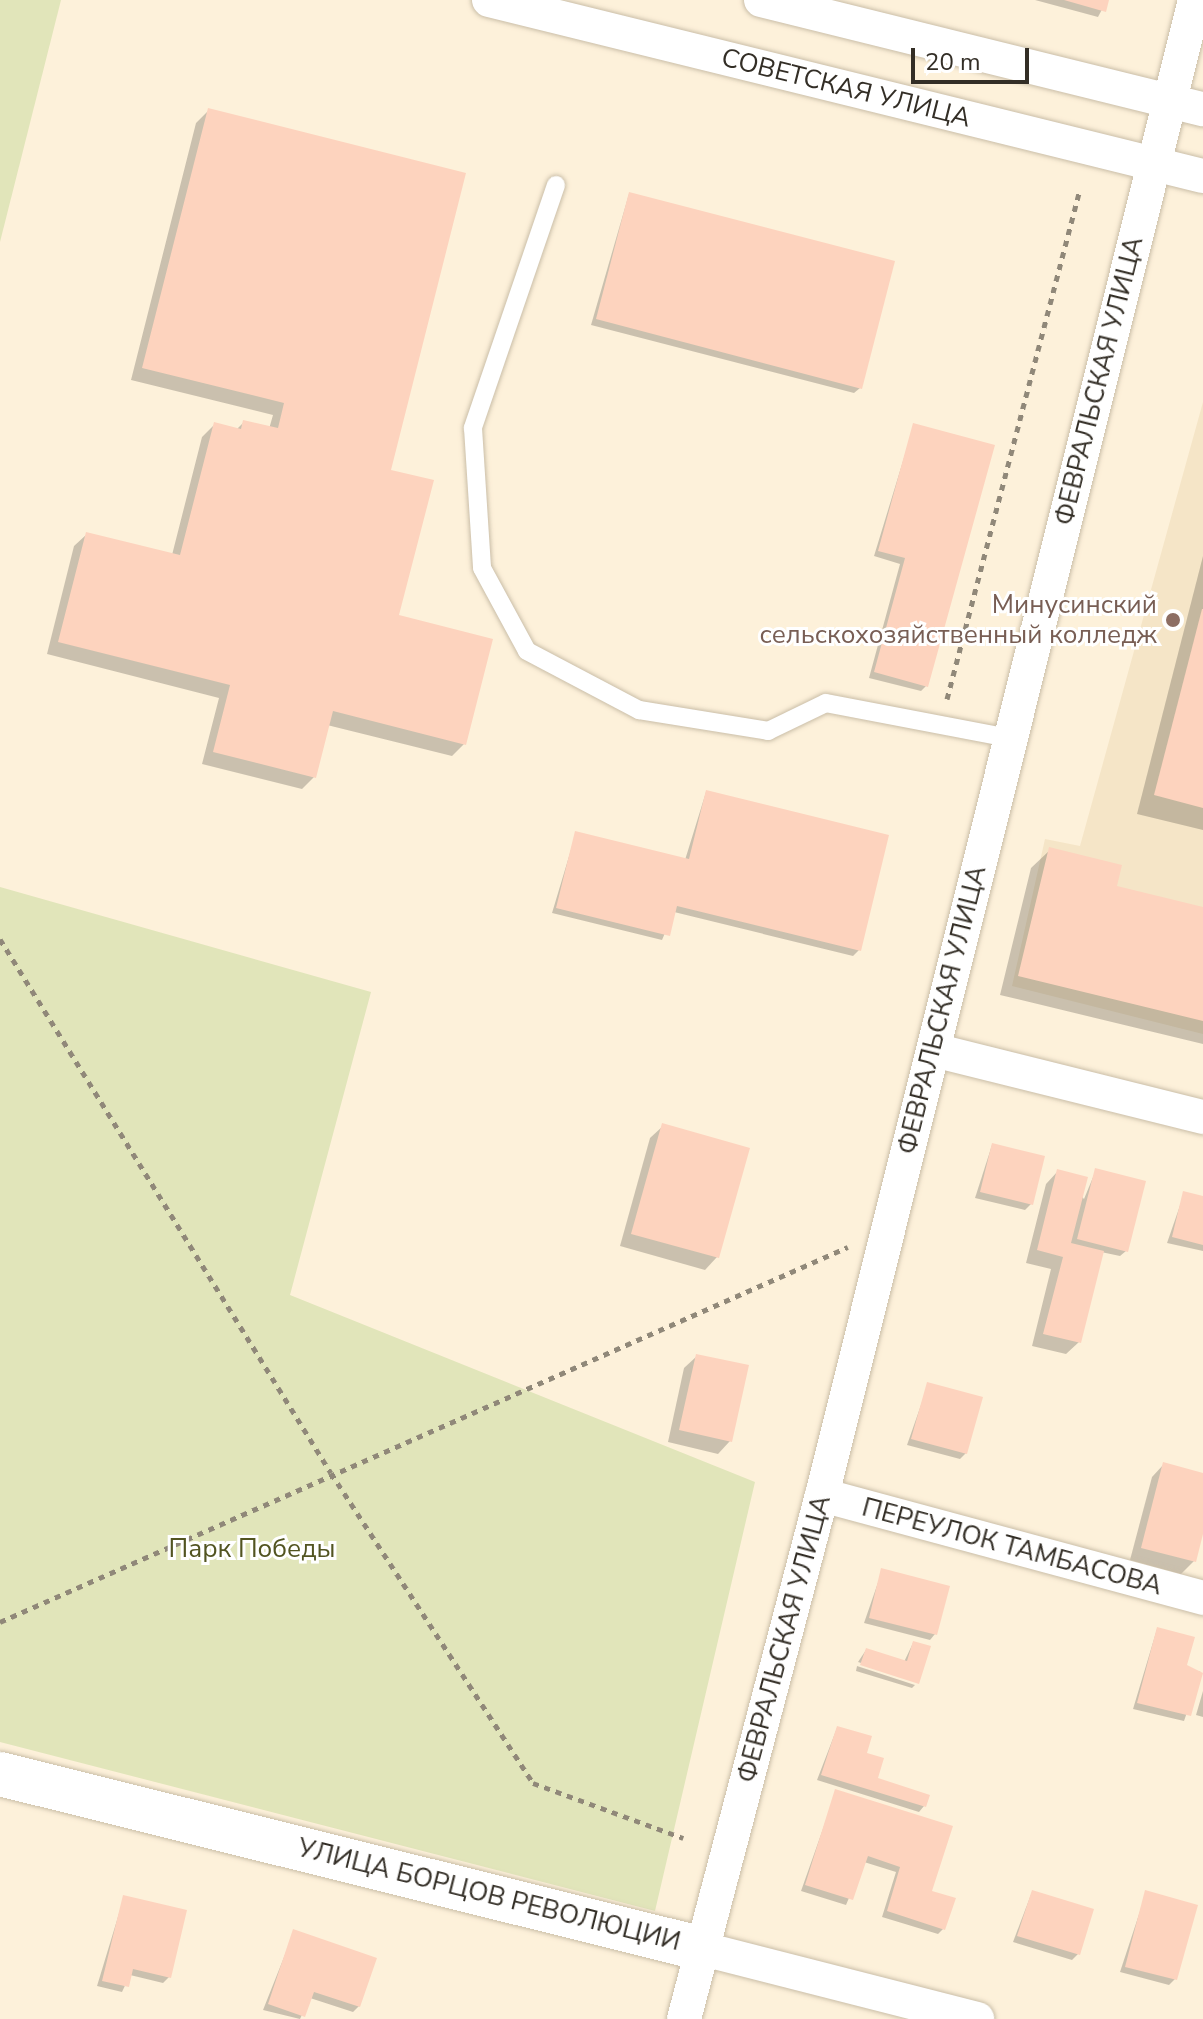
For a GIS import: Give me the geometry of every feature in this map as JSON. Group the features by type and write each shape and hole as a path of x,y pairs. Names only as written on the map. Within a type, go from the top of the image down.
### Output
{"street":[{"name":"СОВЕТСКАЯ УЛИЦА","path":"489,0 1203,176"},
{"path":"761,0 1203,109"},
{"name":"ФЕВРАЛЬСКАЯ УЛИЦА","path":"684,2019 822,1495 1195,0"},
{"path":"934,1050 1203,1117"},
{"name":"ПЕРЕУЛОК ТАМБАСОВА","path":"822,1495 1203,1598"},
{"name":"УЛИЦА БОРЦОВ РЕВОЛЮЦИИ","path":"0,1774 977,2019"}],"lane":[{"path":"556,185 473,428 482,568 527,651 639,710 768,731 826,703 1009,738"}],"path":[{"path":"946,702 1079,193"},
{"path":"0,939 331,1473 533,1783 683,1838"},
{"path":"0,1622 852,1245"}],"shaded area":[{"name":"Минусинский сельскохозяйственный колледж","path":"1203,402 1203,1034 1012,986 1045,839 1080,846"}],"green space":[{"path":"0,0 61,0 0,242"},
{"name":"Парк Победы","path":"0,887 371,992 290,1295 755,1482 655,1911 0,1742"}],"building":[{"path":"1064,0 1109,0 1106,12"},
{"path":"208,108 466,173 391,470 434,480 399,615 493,639 466,745 333,711 316,778 213,752 230,685 58,642 86,532 180,555 214,422 241,429 243,420 278,428 284,403 142,368"},
{"path":"629,192 895,261 862,389 596,319"},
{"path":"913,423 995,445 928,687 874,672 905,558 878,551"},
{"path":"1203,609 1203,808 1154,795"},
{"path":"706,790 889,835 861,951 677,906 670,936 556,908 575,831 689,859"},
{"path":"1049,847 1122,865 1117,886 1203,907 1203,1021 1018,976"},
{"path":"662,1123 750,1148 719,1258 631,1234"},
{"path":"992,1143 1045,1156 1033,1205 980,1192"},
{"path":"1095,1168 1146,1181 1128,1252 1077,1239"},
{"path":"1057,1169 1088,1177 1071,1243 1104,1251 1081,1343 1043,1334 1063,1257 1037,1250"},
{"path":"1183,1191 1203,1196 1203,1245 1172,1237"},
{"path":"696,1354 749,1365 732,1442 679,1430"},
{"path":"927,1382 983,1397 967,1454 911,1439"},
{"path":"1163,1462 1203,1473 1203,1534 1196,1562 1141,1548"},
{"path":"881,1568 950,1586 937,1635 869,1618"},
{"path":"1157,1627 1195,1637 1187,1665 1203,1673 1191,1716 1137,1703"},
{"path":"913,1641 931,1646 919,1684 860,1665 866,1648 907,1661"},
{"path":"837,1726 872,1736 867,1753 884,1758 878,1778 930,1795 926,1807 821,1775"},
{"path":"835,1789 953,1826 932,1891 956,1898 945,1930 887,1911 900,1867 868,1856 853,1900 805,1885"},
{"path":"1032,1890 1094,1909 1080,1955 1017,1936"},
{"path":"1145,1890 1198,1905 1177,1980 1125,1967"},
{"path":"123,1895 187,1910 171,1978 133,1969 129,1987 102,1981"},
{"path":"293,1929 377,1958 360,2007 314,1992 305,2017 268,2004"}],"place":[{"name":"Минусинский сельскохозяйственный колледж","path":"1173,620"}]}
